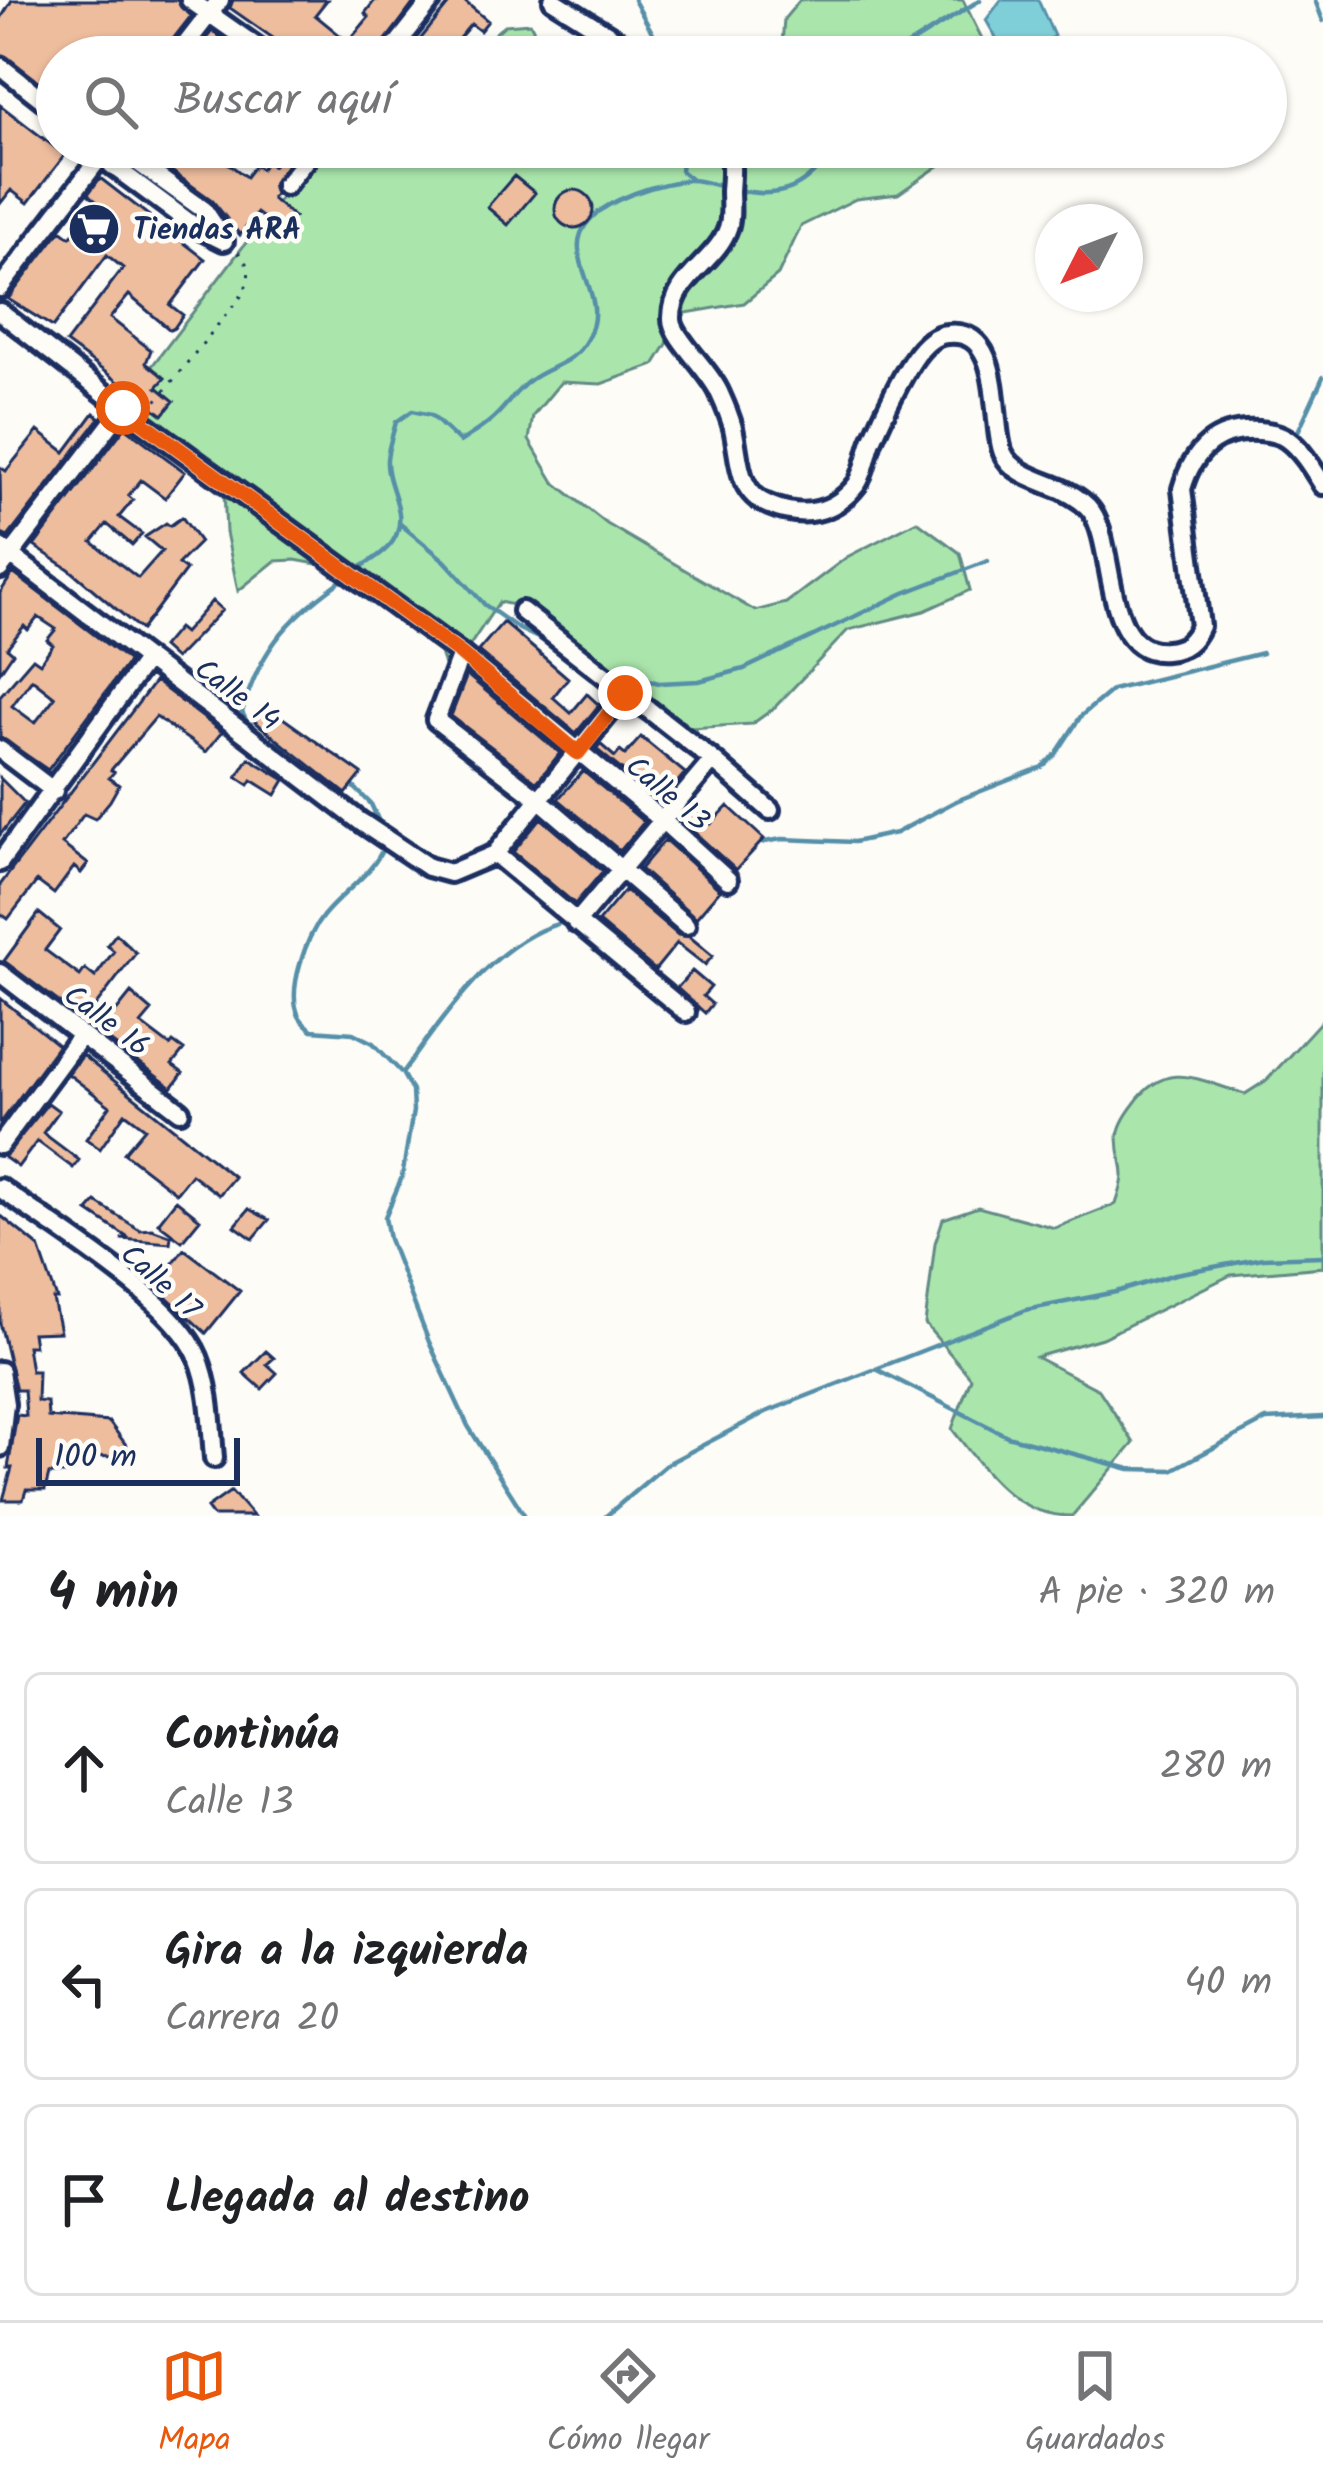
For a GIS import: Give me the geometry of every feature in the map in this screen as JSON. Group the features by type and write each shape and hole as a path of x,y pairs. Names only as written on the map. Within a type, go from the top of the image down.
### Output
{"street":[{"path":"190,0 214,8 247,36"},
{"path":"404,36 432,0"},
{"path":"554,0 610,36"},
{"path":"192,36 214,8"},
{"path":"0,66 36,94"},
{"path":"0,288 91,168"},
{"path":"145,168 204,210 224,241"},
{"path":"285,186 299,168"},
{"path":"731,168 728,228 683,286 672,319 675,331 718,388 733,427 736,460 746,488 763,504 795,514 819,513 859,482 896,386 921,348 951,333 969,338 982,352 998,405 1002,452 1016,469 1090,508 1100,529 1114,603 1140,645 1158,652 1178,650 1194,640 1201,626 1182,489 1188,467 1215,437 1236,431 1274,433 1287,439 1323,484"},
{"name":"Calle 13","path":"0,312 140,421 461,654 728,880"},
{"path":"4,557 123,408"},
{"name":"Calle 14","path":"4,557 428,867 450,873 496,854"},
{"path":"522,611 770,810"},
{"path":"461,654 436,720 540,800 686,926"},
{"path":"0,862 146,660"},
{"path":"625,693 496,854 686,1012"},
{"path":"0,750 53,791"},
{"path":"576,923 713,760"},
{"name":"Calle 16","path":"0,973 180,1111"},
{"path":"0,1145 81,1035"},
{"name":"Calle 17","path":"0,1188 142,1292 175,1322 197,1355 208,1391 214,1459"},
{"path":"0,1371 5,1404 0,1447"}],"path":[{"path":"140,421 250,281 244,257 224,241"}],"green space":[{"path":"800,0 963,0 981,36 783,36 784,19"},
{"path":"530,23 537,36 492,36 505,25"},
{"path":"303,168 936,168 898,194 856,199 801,226 778,275 744,303 686,313 654,365 601,384 561,382 533,416 529,440 554,482 607,524 755,611 786,603 847,557 917,521 960,553 970,590 924,611 848,630 773,709 752,724 659,730 615,703 570,647 523,607 499,602 448,678 436,640 339,568 275,561 238,591 226,532 224,492 126,400"},
{"path":"1323,1019 1323,1267 1231,1275 1102,1338 1036,1357 1099,1390 1134,1443 1072,1516 1051,1514 1017,1500 989,1475 952,1429 971,1378 925,1324 935,1243 943,1219 978,1207 1055,1228 1116,1204 1123,1175 1120,1129 1147,1090 1159,1081 1185,1076 1245,1094 1267,1080"}],"water":[{"path":"1001,0 1038,0 1054,36 995,36 986,20"}],"building":[{"path":"12,0 177,0 191,16 175,36 36,36 36,80 0,53 0,20"},
{"path":"233,0 327,0 315,15 341,36 270,36 230,8"},
{"path":"375,0 416,0 389,36 353,36 369,17 365,13"},
{"path":"452,0 463,0 488,21 480,31 471,24 461,36 423,36"},
{"path":"0,105 36,133 36,168 55,168 28,203 11,190 0,204"},
{"path":"167,168 234,168 246,177 253,168 285,168 272,185 272,199 294,217 282,232 257,213 240,235 212,200"},
{"path":"514,176 535,193 508,225 487,207"},
{"path":"100,178 205,259 170,305 183,315 174,328 170,330 129,295 110,318 151,350 146,363 165,378 157,387 174,401 163,415 66,343 123,268 107,255 53,327 8,299 61,230 70,237 77,229 97,202 88,194"},
{"path":"574,190 587,196 593,209 587,222 574,228 561,222 555,209 561,196"},
{"path":"94,413 100,418 8,537 1,534 0,467 6,471 38,431 65,452"},
{"path":"125,427 185,472 165,498 141,480 128,496 133,500 119,517 142,534 132,545 107,524 92,542 138,578 162,551 145,537 166,523 170,526 182,517 200,542 178,564 186,570 141,630 34,546"},
{"path":"13,573 129,661 48,770 0,737 0,696 33,658 40,663 53,645 47,640 56,629 38,617 28,630 24,626 7,648 13,653 0,672 0,593","holes":["32,679 55,697 35,723 12,706"]},
{"path":"212,601 222,610 175,659 162,647 178,628 184,633"},
{"path":"503,622 568,678 553,697 571,713 587,694 599,705 576,733 478,651"},
{"path":"467,675 560,753 537,782 451,716"},
{"path":"155,681 222,732 206,752 156,717 111,770 109,778 119,785 110,801 95,819 84,814 62,844 88,864 81,873 74,867 54,894 37,881 8,919 0,913 0,885"},
{"path":"266,706 362,774 346,794 254,721"},
{"path":"641,737 685,773 661,802 596,749 600,744 615,757 620,751 625,755"},
{"path":"249,758 285,780 276,795 237,777"},
{"path":"583,771 644,822 620,851 558,799"},
{"path":"0,778 25,803 0,835"},
{"path":"728,806 764,839 736,870 681,820 693,808 711,824"},
{"path":"541,818 603,871 575,904 513,852"},
{"path":"665,840 720,890 696,918 640,869"},
{"path":"625,890 678,935 690,937 713,956 705,965 677,943 655,970 598,922"},
{"path":"39,913 60,930 45,950 80,976 85,969 95,977 114,951 107,945 116,934 136,953 84,1021 4,961"},
{"path":"692,971 711,987 703,996 712,1004 705,1013 677,988"},
{"path":"131,993 152,1011 141,1024 170,1046 173,1042 184,1050 172,1065 183,1073 172,1088 99,1033"},
{"path":"0,998 58,1045 0,1124"},
{"path":"82,1055 234,1177 219,1195 191,1174 176,1193 124,1153 145,1128 125,1113 100,1149 86,1139 110,1106 68,1074"},
{"path":"48,1103 59,1111 43,1133 79,1160 73,1168 37,1141 18,1167 4,1157"},
{"path":"176,1200 200,1219 182,1241 158,1223"},
{"path":"96,1202 140,1230 171,1236 170,1243 121,1239 127,1237 88,1211"},
{"path":"249,1209 269,1220 253,1239 235,1226"},
{"path":"0,1215 39,1247 57,1299 53,1299 60,1332 32,1333 34,1346 27,1346 31,1371 38,1371 37,1401 47,1402 48,1417 109,1422 127,1446 129,1457 64,1456 66,1474 49,1474 45,1490 26,1490 23,1500 3,1500 12,1468 8,1468 17,1415 26,1416 24,1390 16,1390 0,1323"},
{"path":"184,1249 240,1291 206,1333 155,1286"},
{"path":"266,1351 274,1358 267,1364 277,1373 262,1389 244,1373"},
{"path":"231,1491 253,1516 213,1516 207,1508"}],"waterway":[{"path":"634,0 654,36"},
{"path":"923,36 980,0"},
{"path":"1315,0 1323,21"},
{"path":"681,168 690,178"},
{"path":"734,189 780,192 818,168"},
{"path":"289,749 251,730 242,712 259,667 295,618 393,541 399,520 387,459 396,422 412,411 431,415 460,442 483,427 524,385 568,359 587,339 594,304 579,250 589,221 618,200 655,187 691,180 723,187"},
{"path":"1295,438 1323,377"},
{"path":"399,523 445,561 485,605 557,647"},
{"path":"612,671 659,683 699,681 744,669 904,593 988,561"},
{"path":"759,843 782,839 854,842 896,833 956,801 1042,767 1081,716 1112,690 1262,653"},
{"path":"351,784 371,804 384,833"},
{"path":"385,844 373,865 317,925 300,964 296,1005 300,1018 312,1030 353,1033 373,1043 412,1091 402,1177 385,1217 389,1239 468,1426 525,1516"},
{"path":"404,1071 474,981 518,943 569,921"},
{"path":"606,1516 667,1464 766,1412 1026,1310 1116,1292 1175,1274 1263,1258 1323,1256"},
{"path":"876,1369 1007,1436 1130,1469 1172,1470 1266,1420 1323,1417"}],"place":[{"name":"Tiendas ARA","path":"94,229"}],"route":[{"path":"123,408 461,654 578,753 625,693"}]}
